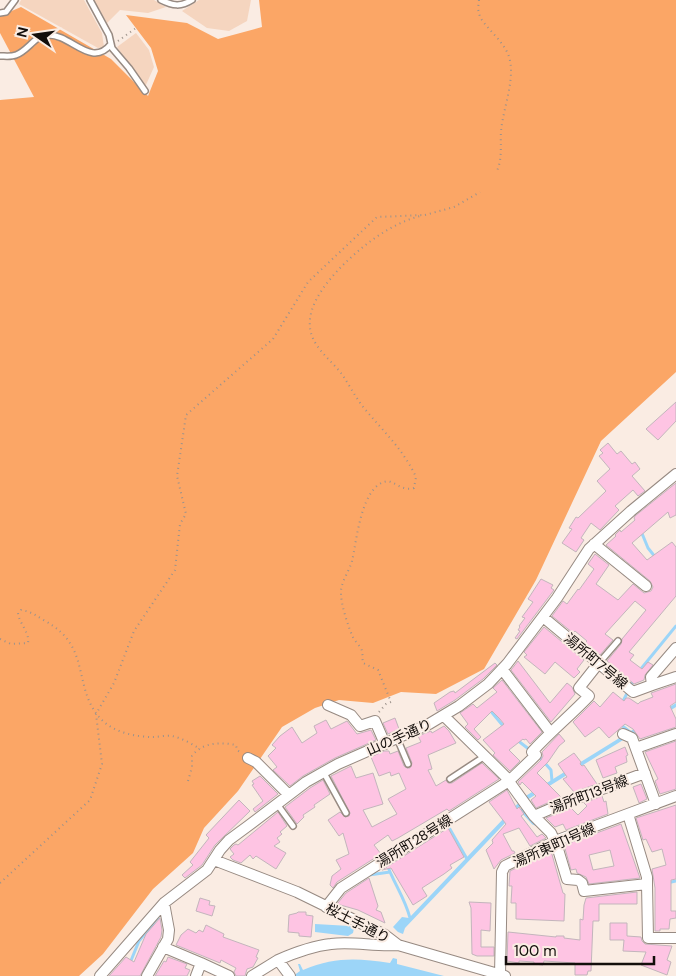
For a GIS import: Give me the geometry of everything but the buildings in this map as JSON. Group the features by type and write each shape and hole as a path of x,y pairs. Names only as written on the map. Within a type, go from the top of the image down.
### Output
{"street":[{"name":"山の手通り","path":"100,976 164,903 207,870 229,840 306,782 338,764 429,724 459,706 488,684 558,598 589,549 676,474"},
{"path":"594,544 646,586"},
{"name":"湯所町7号線","path":"543,617 632,692 652,685"},
{"path":"676,648 651,677 652,685 676,677"},
{"path":"502,669 550,732 569,717 589,696 579,688 598,664"},
{"path":"328,705 351,715 360,726 375,721 385,744"},
{"path":"445,715 509,781 534,816 551,833 567,879 578,880 582,883 584,891 647,884"},
{"name":"湯所町28号線","path":"326,907 341,888 509,781 536,756 532,752 550,732"},
{"path":"636,748 676,734"},
{"path":"627,736 636,748 656,804"},
{"path":"248,758 256,762 289,795"},
{"name":"湯所町13号線","path":"534,816 645,773"},
{"name":"湯所東町1号線","path":"503,975 502,872 505,866 555,841 676,796"},
{"path":"628,814 647,877 648,938 676,938"},
{"name":"桜土手通り","path":"214,860 297,892 385,935 398,945 503,975"},
{"path":"148,976 168,939 169,930 164,903"},
{"path":"252,976 278,960 330,944 398,945"},
{"path":"163,947 229,976"},
{"path":"278,960 288,973"},
{"path":"196,976 201,963"}],"lane":[{"path":"0,13 6,12 15,0"},
{"path":"90,0 109,35 111,44 145,91"},
{"path":"161,0 174,6 184,6 192,0"},
{"path":"0,56 16,55 41,36 49,35 100,54 111,44"},
{"path":"598,664 618,641"},
{"path":"398,738 408,764"},
{"path":"450,779 485,756"},
{"path":"324,773 346,814"},
{"path":"277,804 293,826"}],"path":[{"path":"479,0 478,9 480,17 504,47 510,61 509,86 501,130 501,157 496,173"},
{"path":"111,44 136,28"},
{"path":"375,721 374,717 391,702 378,670 364,663 362,651 352,635 342,601 342,588 352,562 367,500 373,491 380,484 388,481 401,488 414,488 416,477 400,449 362,406 341,372 316,344 312,335 311,313 323,287 350,259 392,227 409,219 454,207 480,192"},
{"path":"96,714 114,683 134,631 175,570 180,524 186,514 177,476 186,415 274,339 308,282 378,217 424,215"},
{"path":"0,640 11,644 28,643 29,638 19,619 18,613 21,610 28,611 61,630 72,645 89,700 96,714 102,764 90,800 0,883"},
{"path":"96,714 109,726 126,733 148,737 173,736 200,749"},
{"path":"188,781 192,767 192,756 200,749 217,743 236,745 237,750 248,758"}],"shaded area":[{"path":"21,0 84,0 102,33 104,47 98,48 19,4"},
{"path":"94,0 154,0 166,7 148,13 120,10 107,23"},
{"path":"199,0 251,0 247,21 229,31 207,28 182,11"},
{"path":"259,0 676,0 676,372 601,441 536,580 484,669 436,694 401,692 373,703 339,700 315,708 282,727 238,791 204,828 193,853 153,889 103,954 79,976 0,976 0,100 34,97 0,33 0,16 21,7 111,59 148,96 158,71 151,48 126,15 187,23 218,39 262,27"},
{"path":"136,33 149,50 154,67 145,87 117,47"}],"water":[{"path":"676,703 676,707 527,800 405,928 403,934 393,927 402,917 409,918 524,797"},
{"path":"315,924 350,926 354,928 353,933 348,936 315,932"},
{"path":"393,958 397,959 397,964 444,976 293,976 300,971 298,964 300,964 303,970 325,963 346,960 390,963"}],"waterway":[{"path":"641,531 648,548 656,558"},
{"path":"640,670 676,626"},
{"path":"622,703 634,680"},
{"path":"489,709 504,727"},
{"path":"620,724 630,732"},
{"path":"517,740 530,750"},
{"path":"537,754 551,770 552,781"},
{"path":"521,810 533,823 538,825"},
{"path":"447,824 467,859"},
{"path":"386,862 410,918"},
{"path":"369,875 390,872"},
{"path":"667,883 676,881"},
{"path":"130,963 139,941 158,917"}]}
